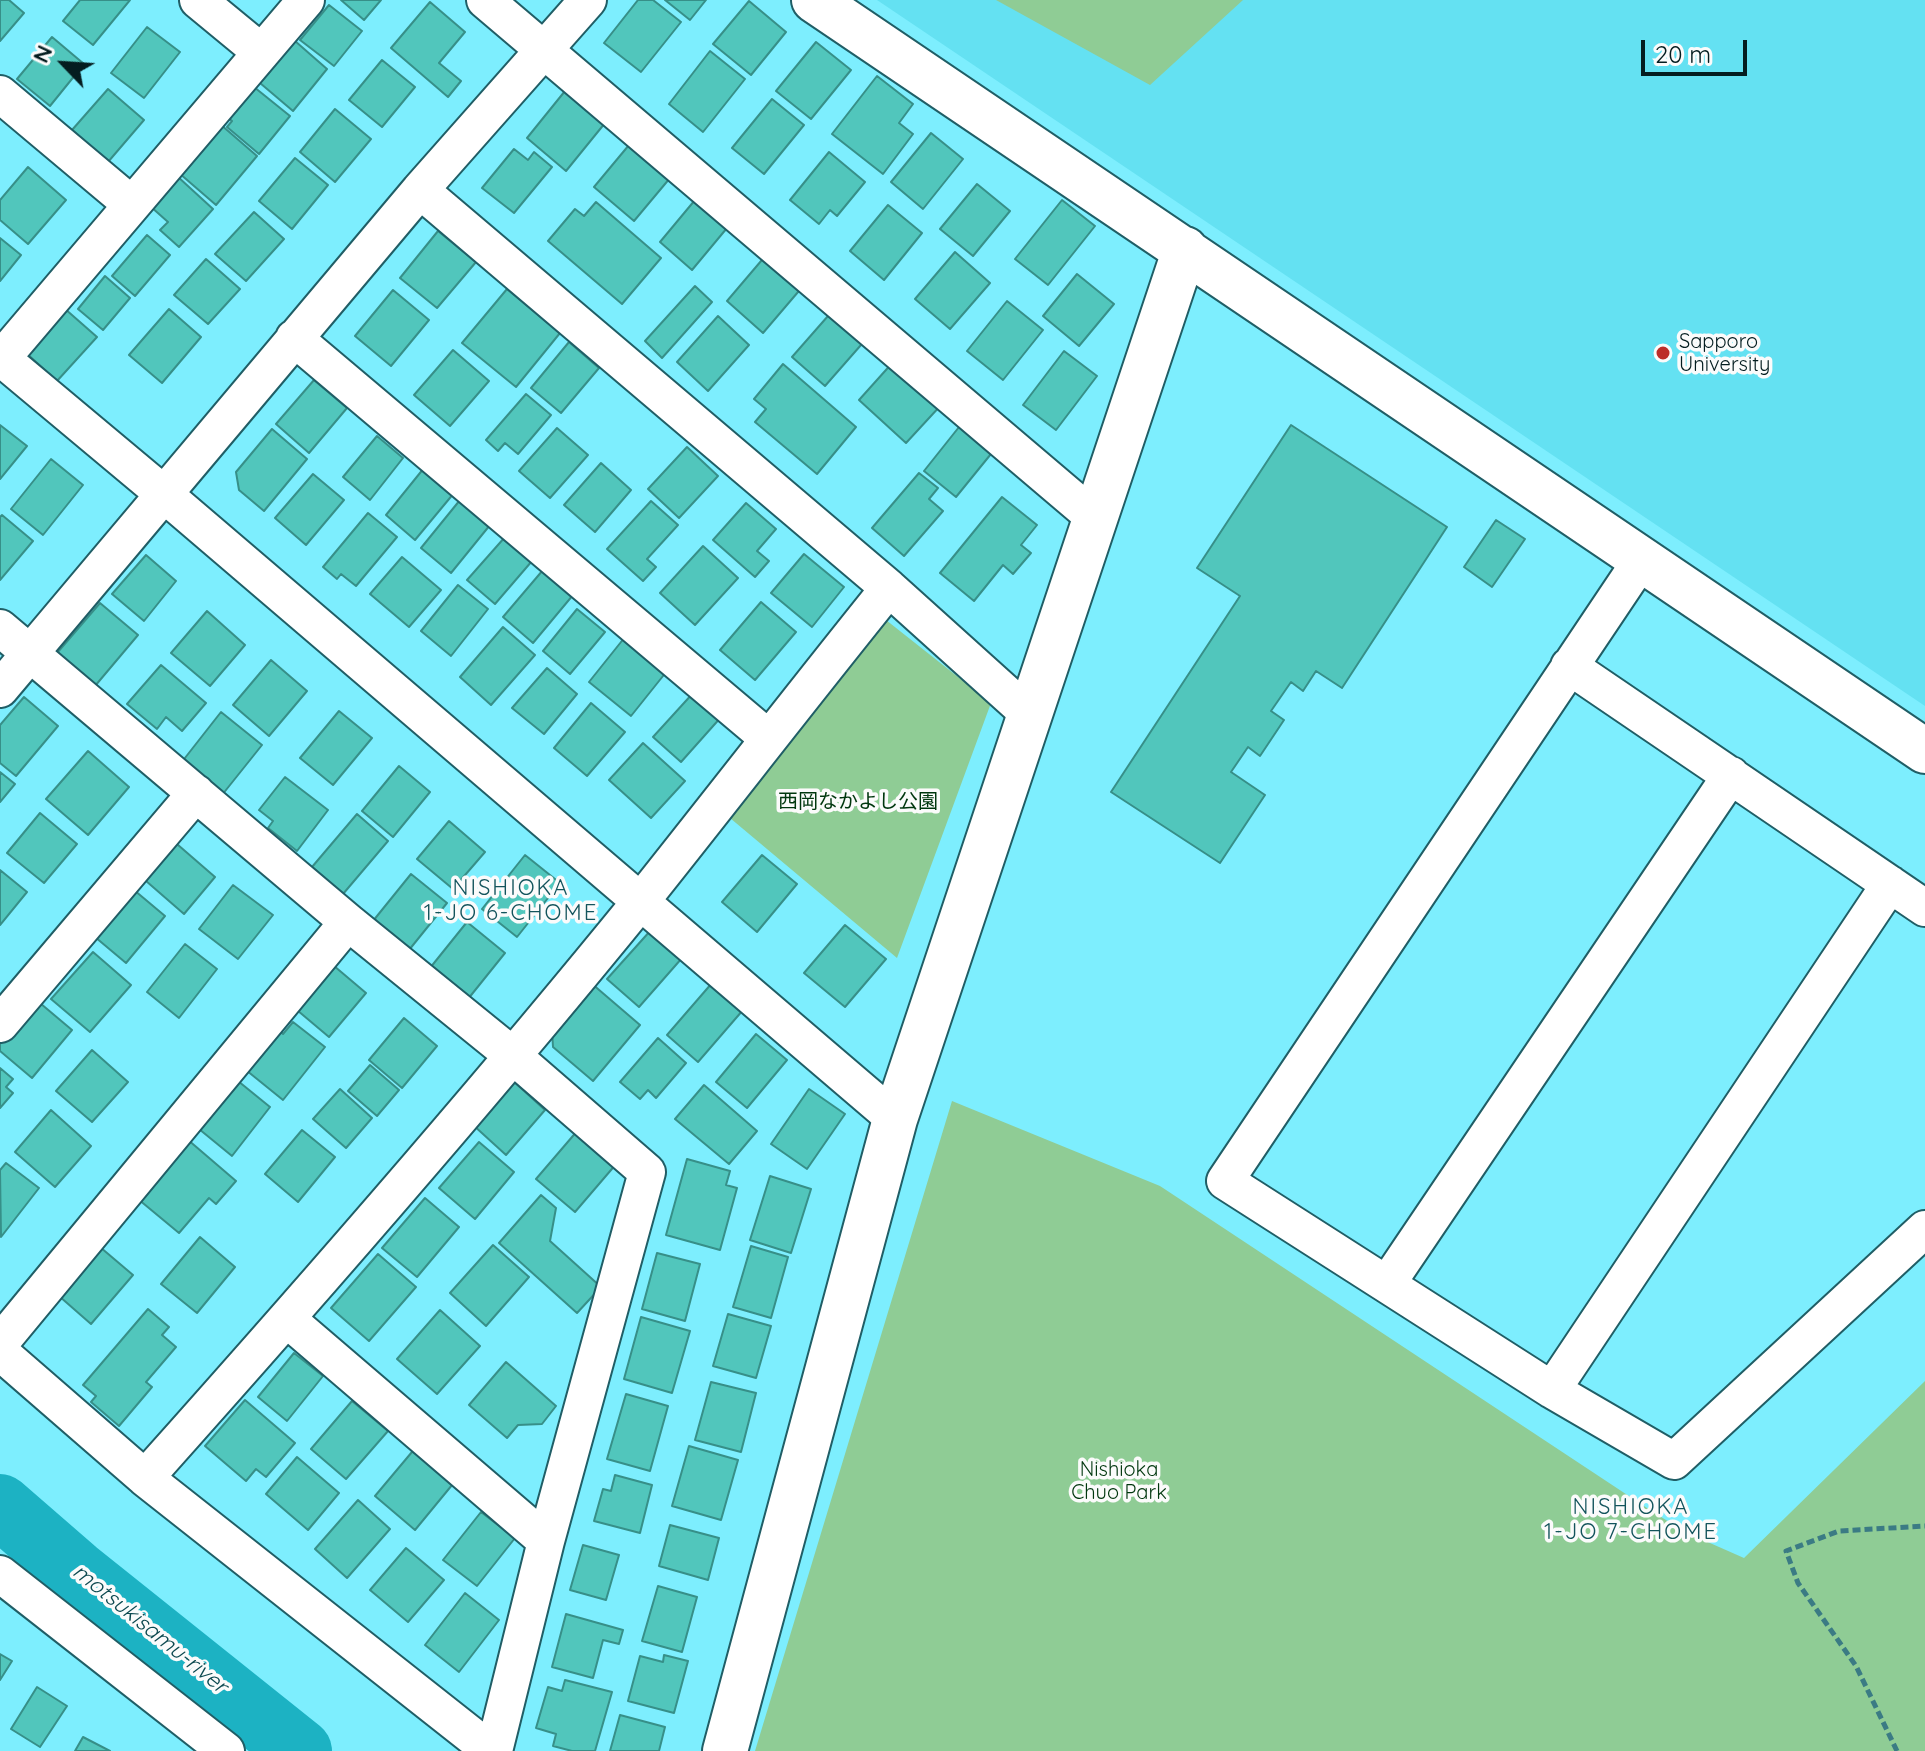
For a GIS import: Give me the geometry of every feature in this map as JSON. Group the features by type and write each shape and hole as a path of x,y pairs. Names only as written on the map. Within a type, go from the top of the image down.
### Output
{"street":[{"path":"198,0 261,52"},
{"path":"306,0 1,358 895,1119"},
{"path":"485,0 1096,519"},
{"path":"0,689 420,190 588,0"},
{"path":"814,0 1925,751"},
{"path":"0,94 131,204"},
{"path":"420,190 889,588 1030,715"},
{"path":"725,1751 895,1119 1185,249"},
{"path":"294,338 768,738"},
{"path":"1642,559 1225,1181 1552,1390 1674,1461 1925,1229"},
{"path":"145,1478 287,1319 512,1055 641,900 889,588"},
{"path":"0,628 348,922 512,1055 647,1172 492,1751 145,1478 0,1352"},
{"path":"1569,666 1925,908"},
{"path":"1387,1284 1731,775"},
{"path":"0,1024 196,793"},
{"path":"1552,1390 1890,884"},
{"path":"0,1343 348,922"},
{"path":"287,1319 546,1541"},
{"path":"0,1574 226,1751"}],"path":[{"path":"1897,1751 1856,1666 1798,1583 1786,1551 1839,1531 1925,1526"}],"shaded area":[{"name":"Sapporo University","path":"877,0 1925,0 1925,706"}],"green space":[{"path":"996,0 1243,0 1150,85"},
{"name":"西岡なかよし公園","path":"886,620 991,703 897,958 730,818"},
{"name":"Nishioka Chuo Park","path":"952,1101 1160,1186 1647,1508 1685,1532 1744,1558 1925,1381 1925,1751 755,1751"}],"building":[{"path":"0,0 9,0 24,13 0,41"},
{"path":"80,0 130,0 93,45 63,21"},
{"path":"341,0 381,0 364,20"},
{"path":"638,0 653,0 681,22 641,72 604,43"},
{"path":"665,0 706,0 690,20"},
{"path":"749,1 786,32 751,75 713,44"},
{"path":"430,2 465,32 439,63 461,81 448,97 391,48"},
{"path":"329,5 362,31 334,66 300,40"},
{"path":"147,27 180,52 144,98 111,73"},
{"path":"52,37 84,64 50,106 17,79"},
{"path":"295,41 327,69 293,111 260,83"},
{"path":"816,42 851,70 811,119 776,91"},
{"path":"710,51 745,79 703,132 669,104"},
{"path":"382,60 415,87 382,127 349,100"},
{"path":"877,76 913,104 899,123 913,134 883,174 832,134"},
{"path":"254,87 290,116 259,154 227,127 232,121 221,112"},
{"path":"108,89 144,120 108,162 72,130"},
{"path":"565,91 605,123 566,171 527,138"},
{"path":"772,99 804,125 764,174 732,148"},
{"path":"335,109 371,139 335,182 300,152"},
{"path":"220,124 257,156 216,205 179,173"},
{"path":"931,133 963,159 923,209 891,182"},
{"path":"629,145 670,178 634,221 594,187"},
{"path":"514,149 528,160 534,152 552,167 514,213 482,188"},
{"path":"829,152 865,182 837,216 830,210 819,224 790,200"},
{"path":"295,158 328,185 292,229 259,201"},
{"path":"28,167 66,200 28,244 0,220 0,200"},
{"path":"177,176 213,209 179,247 160,230 168,222 150,206"},
{"path":"977,184 1010,211 973,256 940,229"},
{"path":"695,200 727,228 692,270 660,242"},
{"path":"1062,200 1095,226 1048,285 1015,259"},
{"path":"596,202 661,258 622,304 548,241 575,209 584,216"},
{"path":"888,205 922,233 884,280 850,251"},
{"path":"254,212 284,239 246,281 215,254"},
{"path":"438,231 476,262 437,308 400,278"},
{"path":"147,235 170,255 135,296 112,276"},
{"path":"0,238 21,255 0,281"},
{"path":"955,252 990,283 950,329 915,299"},
{"path":"767,254 804,285 763,333 727,301"},
{"path":"206,259 240,289 208,324 174,295"},
{"path":"1077,274 1114,304 1079,346 1043,316"},
{"path":"105,276 130,298 103,330 78,309"},
{"path":"695,286 712,302 662,358 645,341"},
{"path":"507,289 560,333 516,387 462,343"},
{"path":"393,290 429,320 391,366 355,336"},
{"path":"1007,301 1043,330 1003,380 967,351"},
{"path":"64,308 97,337 57,381 25,352"},
{"path":"835,308 868,337 825,386 792,357"},
{"path":"169,309 201,337 162,383 129,355"},
{"path":"718,316 749,345 708,391 677,362"},
{"path":"569,342 599,368 561,413 531,388"},
{"path":"453,350 489,381 450,426 414,395"},
{"path":"1064,351 1097,376 1056,430 1023,405"},
{"path":"894,361 942,404 906,443 859,400"},
{"path":"783,364 856,427 817,474 755,422 766,409 754,399"},
{"path":"314,380 347,408 309,453 276,424"},
{"path":"526,394 551,415 518,454 505,443 498,451 486,440"},
{"path":"963,422 995,449 956,497 924,471"},
{"path":"0,425 27,446 0,479"},
{"path":"1291,425 1447,527 1342,688 1316,671 1303,691 1291,682 1271,711 1284,720 1260,756 1248,747 1231,772 1265,795 1220,863 1111,792 1240,596 1197,568"},
{"path":"557,428 588,455 550,498 519,471"},
{"path":"272,429 307,459 264,511 239,490 236,472"},
{"path":"377,436 403,458 370,500 343,477"},
{"path":"687,447 718,476 679,518 648,489"},
{"path":"51,459 83,485 43,535 11,509"},
{"path":"601,463 631,490 595,532 564,505"},
{"path":"424,468 454,493 415,540 386,515"},
{"path":"919,473 938,488 929,499 943,511 904,556 872,528"},
{"path":"313,474 344,500 306,545 275,518"},
{"path":"1002,497 1037,525 1021,545 1031,553 1013,574 1003,565 974,601 940,573"},
{"path":"460,500 490,525 451,573 421,548"},
{"path":"651,501 678,525 647,559 656,567 643,581 607,549"},
{"path":"746,503 776,529 757,551 769,561 755,577 713,540"},
{"path":"368,513 397,537 356,586 341,574 337,579 323,567"},
{"path":"2,515 33,541 0,580 0,517"},
{"path":"1496,520 1525,539 1492,587 1464,567"},
{"path":"505,537 532,561 495,604 467,580"},
{"path":"703,546 738,578 695,625 660,593"},
{"path":"804,554 844,587 812,627 771,593"},
{"path":"146,555 176,581 144,621 112,594"},
{"path":"402,557 441,590 409,627 370,594"},
{"path":"543,570 573,595 533,643 503,617"},
{"path":"458,585 488,609 451,656 421,631"},
{"path":"761,602 796,632 755,680 720,650"},
{"path":"100,603 138,635 95,686 57,653"},
{"path":"577,609 605,632 570,674 543,651"},
{"path":"207,611 245,645 210,686 171,653"},
{"path":"503,627 535,655 491,705 460,677"},
{"path":"625,637 667,671 631,716 589,682"},
{"path":"271,660 307,691 269,736 233,705"},
{"path":"161,665 206,703 182,731 166,717 157,729 127,704"},
{"path":"547,668 577,694 544,734 512,708"},
{"path":"694,692 722,716 681,762 653,737"},
{"path":"24,697 58,726 16,776 0,763 0,725"},
{"path":"591,703 625,732 587,776 554,748"},
{"path":"339,711 372,738 333,785 300,758"},
{"path":"221,712 262,745 222,795 181,763"},
{"path":"643,743 685,781 651,818 609,780"},
{"path":"88,751 129,787 88,835 46,799"},
{"path":"399,766 430,792 393,837 362,811"},
{"path":"0,772 15,784 0,802"},
{"path":"285,777 328,810 297,851 268,828 273,821 259,810"},
{"path":"40,813 77,844 44,883 7,853"},
{"path":"357,814 388,841 343,894 312,867"},
{"path":"449,821 485,852 453,889 417,859"},
{"path":"170,838 215,877 184,914 138,874"},
{"path":"525,855 560,883 517,937 482,909"},
{"path":"762,855 797,884 757,932 722,902"},
{"path":"0,870 27,892 0,925"},
{"path":"411,874 447,903 409,950 373,921"},
{"path":"233,885 273,915 238,959 199,929"},
{"path":"134,890 165,916 126,963 95,937"},
{"path":"467,922 505,953 468,999 430,968"},
{"path":"845,925 886,959 845,1007 804,973"},
{"path":"651,930 682,958 639,1007 607,979"},
{"path":"185,944 217,969 179,1018 147,992"},
{"path":"93,952 131,985 90,1032 51,999"},
{"path":"327,960 366,993 329,1037 291,1005"},
{"path":"591,983 640,1025 593,1081 553,1047 552,1030"},
{"path":"712,983 743,1010 698,1062 667,1035"},
{"path":"34,998 72,1030 32,1078 0,1051 0,1040"},
{"path":"404,1018 437,1046 402,1088 369,1060"},
{"path":"293,1022 325,1047 283,1100 241,1066 274,1026 283,1034"},
{"path":"756,1034 787,1060 747,1108 716,1082"},
{"path":"658,1038 686,1063 656,1098 648,1090 640,1099 620,1082"},
{"path":"92,1050 128,1082 92,1122 56,1091"},
{"path":"370,1065 399,1090 377,1116 348,1091"},
{"path":"0,1068 13,1079 6,1087 13,1093 0,1108"},
{"path":"511,1079 545,1110 506,1155 472,1124"},
{"path":"238,1081 270,1107 232,1156 199,1129"},
{"path":"704,1085 757,1131 729,1164 675,1119"},
{"path":"340,1089 372,1118 346,1148 313,1119"},
{"path":"809,1089 845,1114 807,1169 771,1144"},
{"path":"51,1110 91,1146 55,1187 15,1152"},
{"path":"302,1130 335,1157 298,1202 265,1174"},
{"path":"578,1130 617,1163 575,1212 536,1179"},
{"path":"187,1139 236,1181 216,1204 209,1198 179,1233 138,1199"},
{"path":"479,1142 514,1172 475,1219 439,1188"},
{"path":"687,1159 730,1171 726,1185 737,1188 720,1250 666,1235"},
{"path":"6,1163 39,1188 1,1237 0,1170"},
{"path":"770,1176 811,1189 791,1253 750,1240"},
{"path":"541,1195 556,1208 550,1241 601,1287 577,1313 499,1243"},
{"path":"425,1198 459,1227 417,1277 382,1248"},
{"path":"200,1237 235,1267 197,1313 161,1284"},
{"path":"493,1245 529,1277 486,1326 450,1293"},
{"path":"751,1246 788,1257 771,1318 733,1307"},
{"path":"100,1247 133,1275 91,1324 59,1296"},
{"path":"657,1253 700,1264 685,1321 642,1309"},
{"path":"378,1254 416,1287 369,1341 331,1308"},
{"path":"148,1309 169,1327 162,1335 176,1347 146,1382 152,1387 119,1426 91,1402 96,1396 83,1385"},
{"path":"440,1310 480,1346 437,1394 397,1359"},
{"path":"728,1314 771,1326 756,1378 713,1366"},
{"path":"641,1317 690,1331 672,1393 624,1379"},
{"path":"294,1353 323,1376 287,1421 258,1397"},
{"path":"506,1362 556,1406 542,1424 518,1425 507,1438 469,1405"},
{"path":"711,1382 756,1393 741,1452 695,1440"},
{"path":"626,1394 668,1406 650,1471 607,1459"},
{"path":"245,1400 295,1443 266,1477 256,1469 246,1481 205,1446"},
{"path":"352,1401 388,1431 346,1479 311,1449"},
{"path":"417,1446 457,1479 415,1530 375,1496"},
{"path":"689,1446 738,1460 721,1520 672,1506"},
{"path":"297,1457 339,1493 308,1530 266,1494"},
{"path":"615,1475 652,1485 640,1533 594,1521 603,1489 611,1491"},
{"path":"358,1500 390,1529 347,1578 315,1549"},
{"path":"481,1512 515,1538 477,1586 443,1560"},
{"path":"670,1525 719,1538 708,1580 659,1566"},
{"path":"583,1545 619,1555 606,1600 570,1590"},
{"path":"406,1548 444,1580 408,1622 370,1590"},
{"path":"658,1586 697,1597 682,1652 642,1641"},
{"path":"465,1593 499,1620 459,1672 425,1645"},
{"path":"566,1614 623,1630 619,1644 603,1640 593,1678 552,1667"},
{"path":"0,1654 12,1661 0,1680"},
{"path":"664,1655 688,1661 674,1713 628,1701 640,1656 663,1662"},
{"path":"565,1680 612,1692 595,1751 572,1751 553,1746 556,1734 536,1728 548,1687 562,1691"},
{"path":"37,1687 67,1706 40,1747 11,1729"},
{"path":"620,1715 665,1727 659,1751 610,1751"},
{"path":"83,1737 110,1751 75,1751"}],"waterway":[{"name":"motsukisamu-river","path":"0,1506 76,1572 300,1751"}],"place":[{"name":"Sapporo University","path":"1663,353"}],"district":[{"name":"NISHIOKA 1-JO 6-CHOME","path":"511,900"},
{"name":"NISHIOKA 1-JO 7-CHOME","path":"1631,1520"}]}
